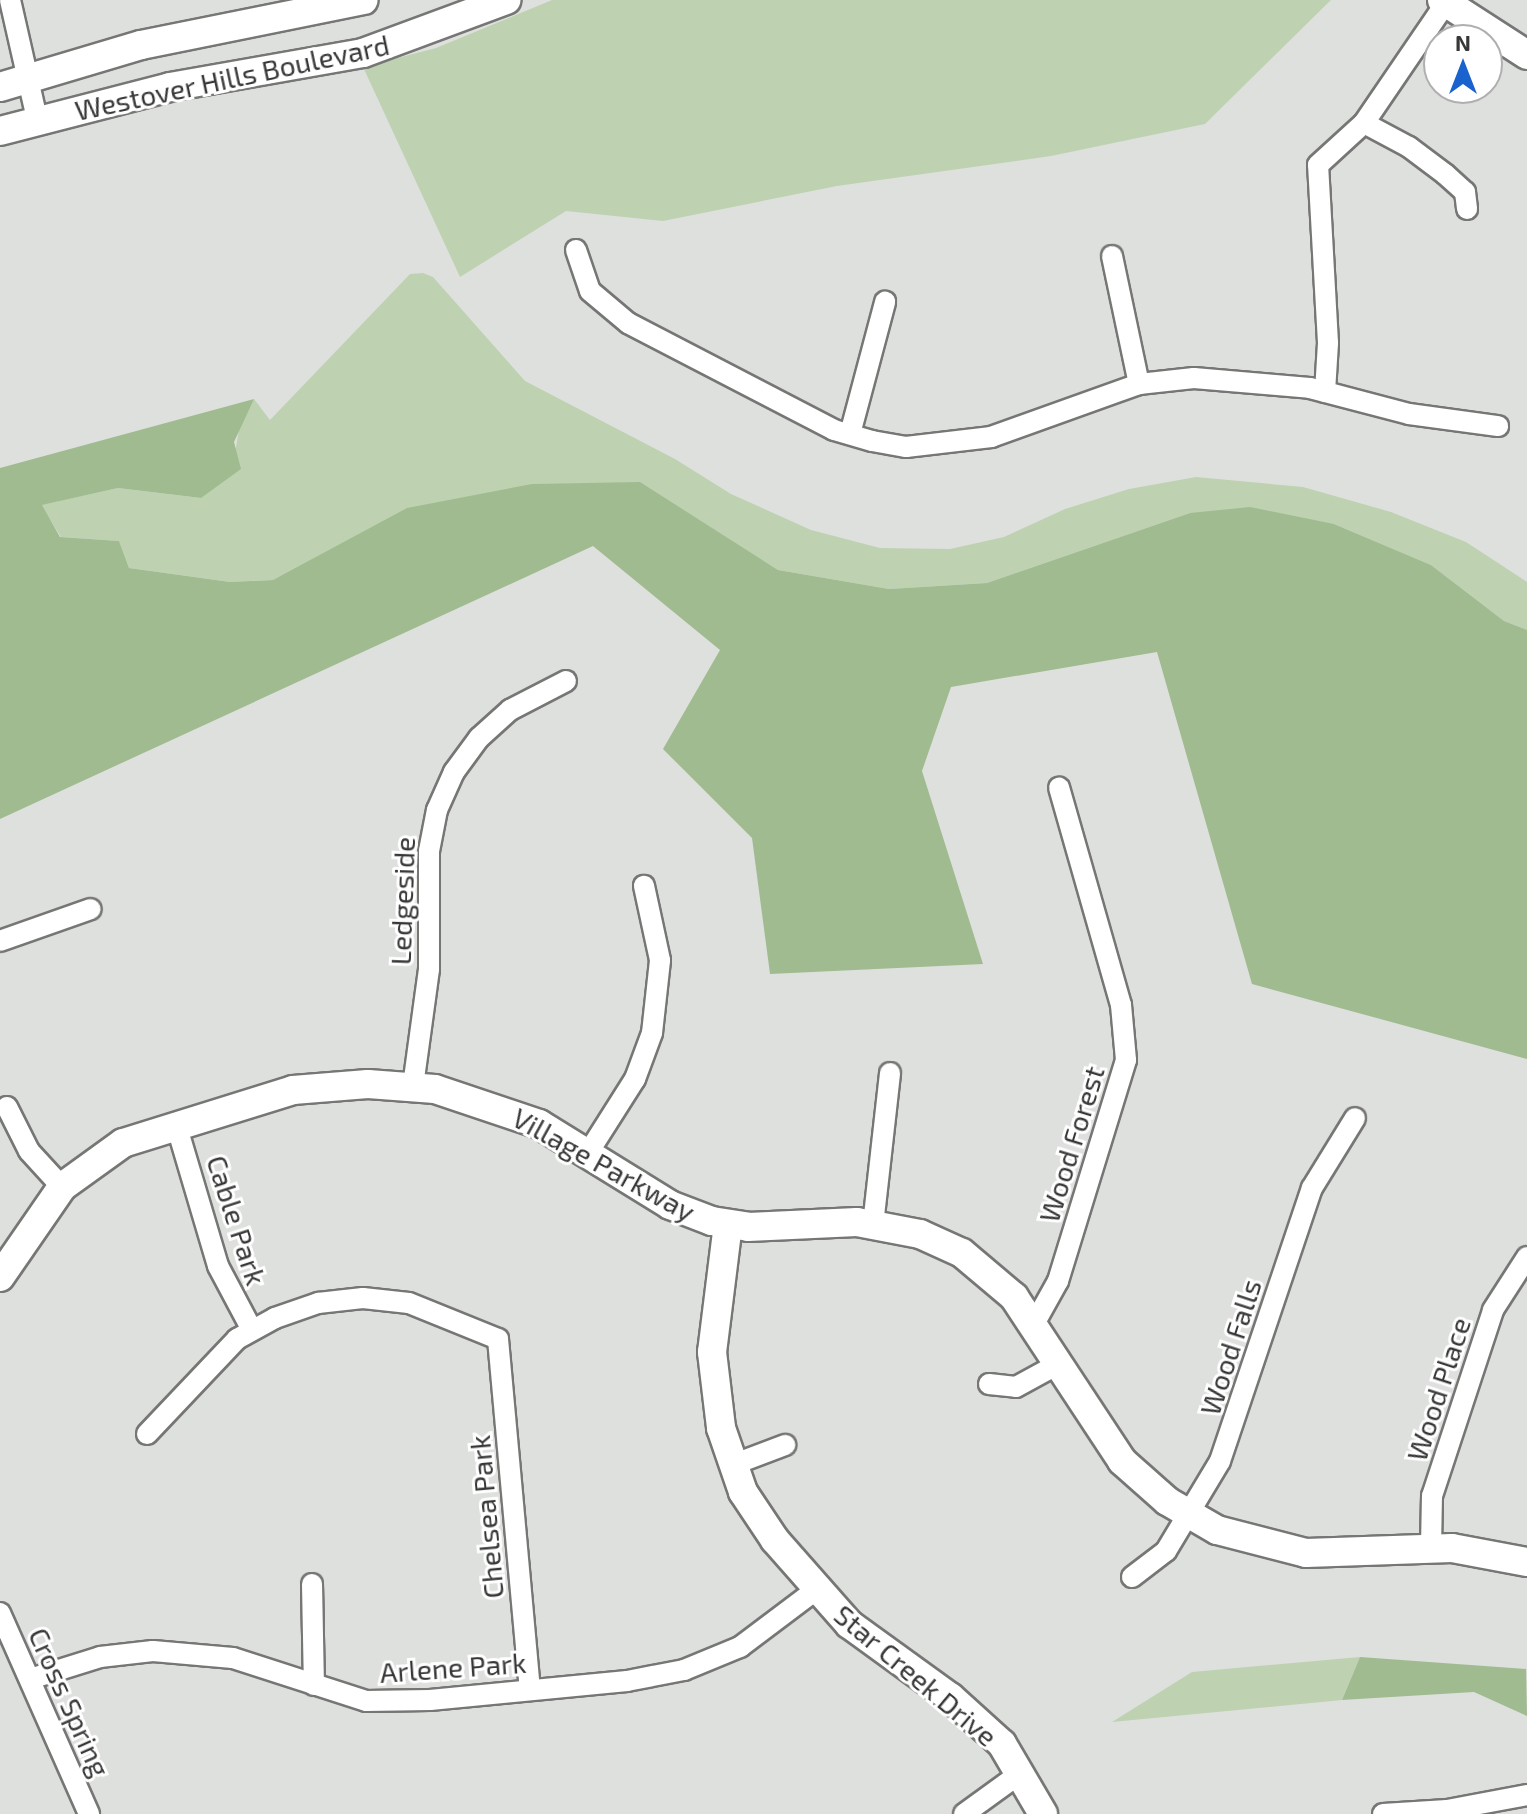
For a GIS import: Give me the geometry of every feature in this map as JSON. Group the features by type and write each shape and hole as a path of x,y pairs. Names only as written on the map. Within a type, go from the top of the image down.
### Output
{"street":[{"path":"10,0 13,83 37,119"},
{"name":"Westover Hills Boulevard","path":"13,83 141,45 364,0"},
{"name":"Westover Hills Boulevard","path":"0,131 170,87 363,53 506,0"},
{"path":"1325,392 1328,330 1318,165 1364,123 1444,2 1527,55"},
{"path":"1364,123 1409,147 1445,174 1465,192 1467,209"},
{"path":"576,250 590,291 628,323 850,434 906,447 991,437 1139,384 1194,378 1325,392 1409,414 1498,426"},
{"path":"1112,256 1139,384"},
{"path":"850,434 885,302"},
{"name":"Ledgeside","path":"413,1086 429,969 429,851 441,800 466,754 494,723 527,699 566,681"},
{"name":"Wood Forest","path":"1034,1324 1058,1281 1126,1060 1121,1005 1059,788"},
{"path":"588,1153 635,1079 652,1033 660,960 644,886"},
{"path":"0,941 91,909"},
{"path":"873,1225 890,1073"},
{"name":"Village Parkway","path":"0,1277 62,1187 106,1151 176,1124 293,1090 413,1086 501,1107 588,1153 670,1205 728,1224 873,1225 920,1234 962,1253 999,1280 1034,1324 1122,1461 1189,1515 1246,1541 1306,1553 1431,1547 1527,1562"},
{"path":"7,1107 29,1151 62,1187"},
{"name":"Wood Falls","path":"1132,1577 1166,1551 1228,1443 1312,1188 1355,1118"},
{"name":"Cable Park","path":"176,1124 218,1266 252,1330"},
{"name":"Star Creek Drive","path":"728,1224 712,1352 717,1403 732,1465 755,1513 817,1589 880,1651 974,1717 1022,1772 1043,1814"},
{"name":"Wood Place","path":"1431,1547 1432,1496 1499,1296 1527,1257"},
{"name":"Chelsea Park","path":"252,1330 318,1303 375,1299 431,1308 498,1339 530,1690"},
{"path":"147,1434 220,1353 252,1330"},
{"path":"989,1384 1016,1387 1058,1364"},
{"path":"732,1465 785,1445"},
{"path":"312,1584 314,1685"},
{"name":"Arlene Park","path":"30,1679 100,1657 175,1651 233,1658 314,1685 391,1702 654,1677 713,1660 766,1631 817,1589"},
{"name":"Cross Spring","path":"0,1613 89,1814"},
{"path":"964,1814 1022,1772"},
{"path":"1383,1814 1447,1810 1527,1795"}],"green space":[{"path":"552,0 1331,0 1205,124 1051,156 837,186 663,221 566,211 460,277 363,67 436,48"},
{"path":"423,273 433,277 525,381 675,459 731,494 811,530 880,548 950,549 1004,537 1065,509 1129,489 1196,477 1303,487 1391,512 1466,542 1527,582 1527,630 1504,621 1431,565 1334,524 1190,513 987,583 889,589 778,570 639,482 304,565 273,580 230,582 129,568 119,541 61,537 41,505 118,488 201,498 234,459 241,418 254,399 270,420 410,274"},
{"path":"254,399 234,442 241,469 201,498 118,488 42,505 60,537 119,541 129,568 230,582 273,580 407,508 532,484 640,482 778,570 889,589 987,583 1190,513 1250,507 1334,524 1431,565 1504,621 1527,630 1527,1059 1252,984 1157,652 951,687 922,771 983,964 770,974 752,838 663,749 720,650 593,546 0,819 0,468"},
{"path":"1360,1657 1342,1700 1112,1722 1192,1672"},
{"path":"1360,1657 1526,1669 1527,1716 1474,1692 1342,1700"}]}
